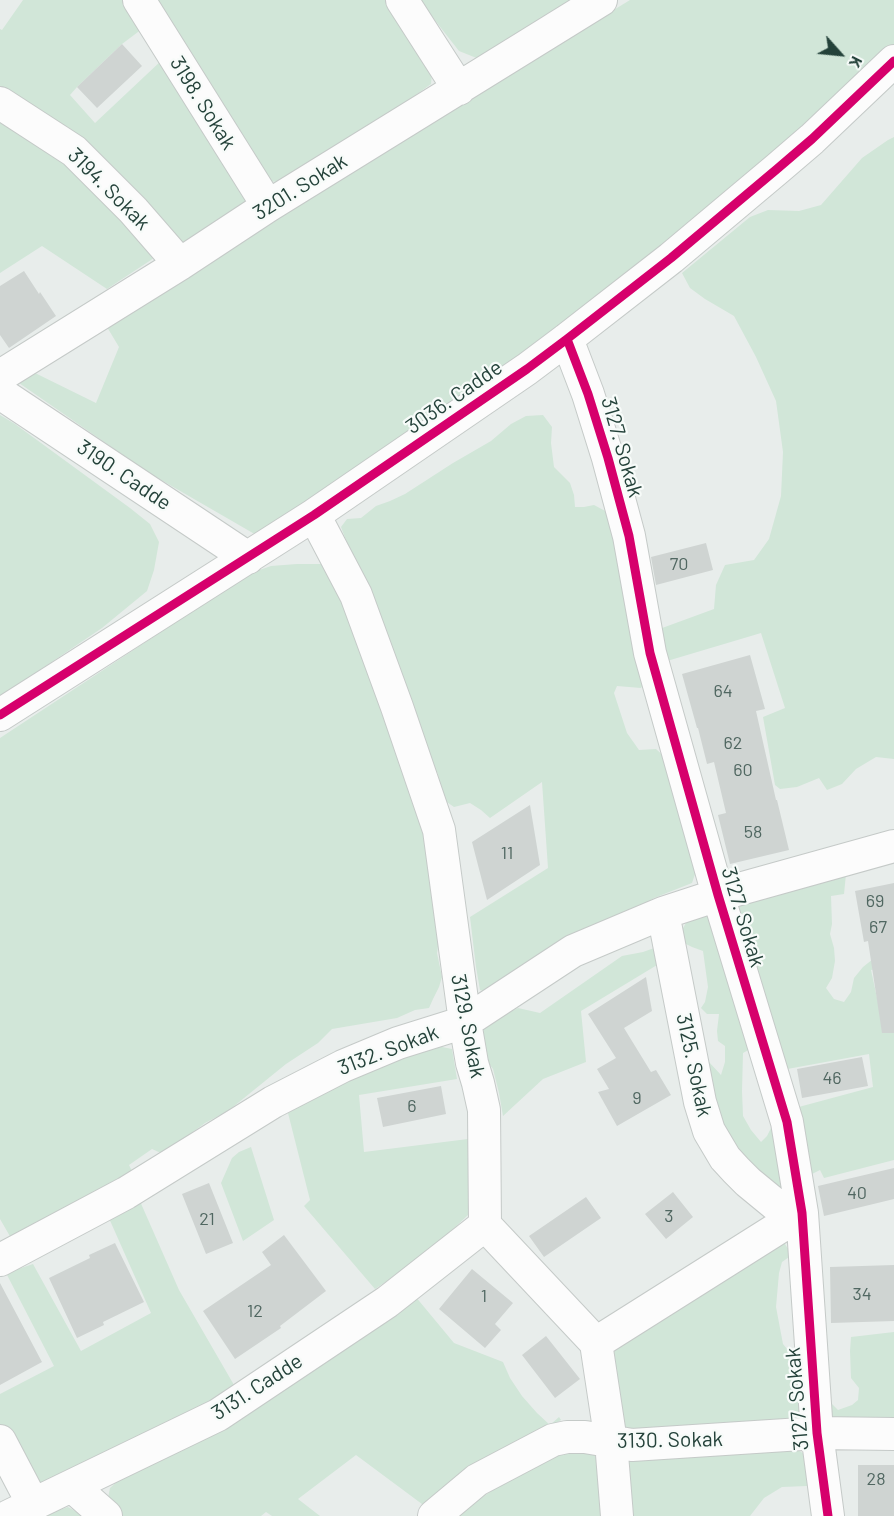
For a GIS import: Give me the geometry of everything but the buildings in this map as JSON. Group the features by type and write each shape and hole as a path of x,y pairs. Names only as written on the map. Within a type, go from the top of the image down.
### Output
{"street":[{"name":"3198. Sokak","path":"139,0 268,206"},
{"path":"402,0 459,89"},
{"name":"3201. Sokak","path":"0,376 180,264 268,206 601,0"},
{"name":"3036. Cadde","path":"0,715 314,515 526,369 663,265 812,139 894,62"},
{"name":"3194. Sokak","path":"0,103 74,151 132,210 180,264"},
{"name":"3127. Sokak","path":"567,339 588,394 621,506 629,536 650,653 717,895 791,1139 817,1433 828,1516"},
{"name":"3190. Cadde","path":"0,393 248,558"},
{"name":"3129. Sokak","path":"314,515 356,595 439,830 465,1022 472,1063 484,1110 485,1225"},
{"name":"3132. Sokak","path":"0,1260 126,1193 273,1102 343,1066 398,1043 465,1022 573,951 663,913 717,895 894,846"},
{"name":"3125. Sokak","path":"663,913 700,1102 709,1131 716,1145 748,1182 797,1216"},
{"path":"596,1343 797,1216"},
{"path":"485,1225 596,1343 611,1442 617,1516"},
{"name":"3131. Cadde","path":"21,1510 218,1415 387,1302 485,1225"},
{"name":"3130. Sokak","path":"434,1516 477,1480 553,1440 567,1437 585,1437 632,1445 817,1433 894,1434"},
{"path":"0,1441 21,1510"},
{"path":"72,1486 106,1516"}],"green space":[{"path":"23,0 124,0 142,29 122,44 70,95 95,123 162,60 252,202 184,243 173,239 0,96 0,29 2,30"},
{"path":"152,0 385,0 432,73 431,84 390,114 279,182 265,181"},
{"path":"419,0 582,0 479,59 459,51"},
{"path":"630,0 894,0 894,44 838,101 502,376 258,536 149,473 19,383 33,372 96,403 119,347 104,322"},
{"path":"0,112 61,149 158,254 107,289 42,246 0,273"},
{"path":"894,137 894,759 876,757 856,769 842,784 827,790 819,778 797,787 780,789 775,785 763,717 785,708 761,633 667,661 654,631 714,609 716,585 725,565 754,560 769,539 781,496 783,452 776,401 734,316 690,288 682,273 750,217 768,210 799,211 821,205 862,158"},
{"path":"0,415 130,508 150,524 159,542 154,570 147,591 102,628 0,697"},
{"path":"543,415 552,427 554,467 570,483 575,507 594,505 609,513 636,639 647,677 641,688 617,686 614,693 627,733 639,750 656,749 668,760 696,871 692,883 654,898 491,993 480,990 470,917 548,868 542,782 490,818 470,803 454,807 441,798 438,774 422,744 341,527 347,519 361,518 376,506 405,494 491,441 511,424 526,416"},
{"path":"321,564 336,571 430,852 439,940 437,953 442,977 439,987 429,1008 415,1010 397,1018 332,1029 318,1043 286,1064 228,1111 205,1123 163,1154 152,1149 129,1165 135,1177 11,1238 0,1219 0,738 245,575 271,566"},
{"path":"846,874 844,894 831,896 830,934 835,961 832,978 826,988 834,999 844,1002 851,992 854,978 873,959 894,966 871,970 879,1007 894,1005 894,1160 824,1178 820,1170 812,1174 795,1108 873,1087 869,1054 782,1070 732,909 740,899"},
{"path":"706,916 714,919 754,1047 743,1053 743,1116 761,1142 772,1126 777,1126 787,1182 778,1191 743,1163 721,1122 710,1084 709,1062 721,1075 725,1062 725,1046 718,1041 719,1014 707,1014 701,1008 705,1002 708,987 703,951 682,942 682,930 687,921 694,917"},
{"path":"657,947 662,962 581,1011 586,1062 543,1079 503,1116 493,1069 484,1057 478,1041 487,1023 518,1008 540,1013 622,956"},
{"path":"432,1045 452,1049 457,1079 359,1095 364,1152 468,1139 472,1200 468,1215 448,1234 375,1289 304,1206 310,1200 288,1113 359,1071"},
{"path":"251,1147 274,1220 243,1241 221,1183 232,1158"},
{"path":"139,1199 179,1290 234,1385 193,1413 42,1491 0,1426 0,1394 54,1366 6,1273 33,1264 81,1351 151,1313 108,1216"},
{"path":"774,1243 785,1244 792,1255 782,1262 776,1307 783,1344 795,1359 805,1360 802,1417 793,1426 630,1434 622,1428 610,1346"},
{"path":"415,1296 454,1343 503,1362 522,1396 550,1425 559,1417 561,1420 426,1507 356,1455 298,1499 320,1516 272,1516 266,1512 261,1516 120,1516 107,1503 110,1488 121,1478 399,1309 406,1308 408,1301"},
{"path":"894,1332 894,1425 839,1425 825,1413 822,1394 838,1410 858,1400 859,1388 851,1378 851,1337"},
{"path":"579,1449 595,1455 599,1467 603,1516 453,1516 555,1450"},
{"path":"796,1449 806,1455 807,1486 782,1487 764,1498 750,1516 626,1516 622,1467 637,1454"},
{"path":"68,1507 84,1516 42,1516"}],"cycle path":[{"path":"0,715 314,515 527,369 671,258 812,139 894,61"},
{"path":"567,339 588,394 608,458 629,536 650,653 718,895 787,1122 802,1213 817,1433 828,1516"}]}
